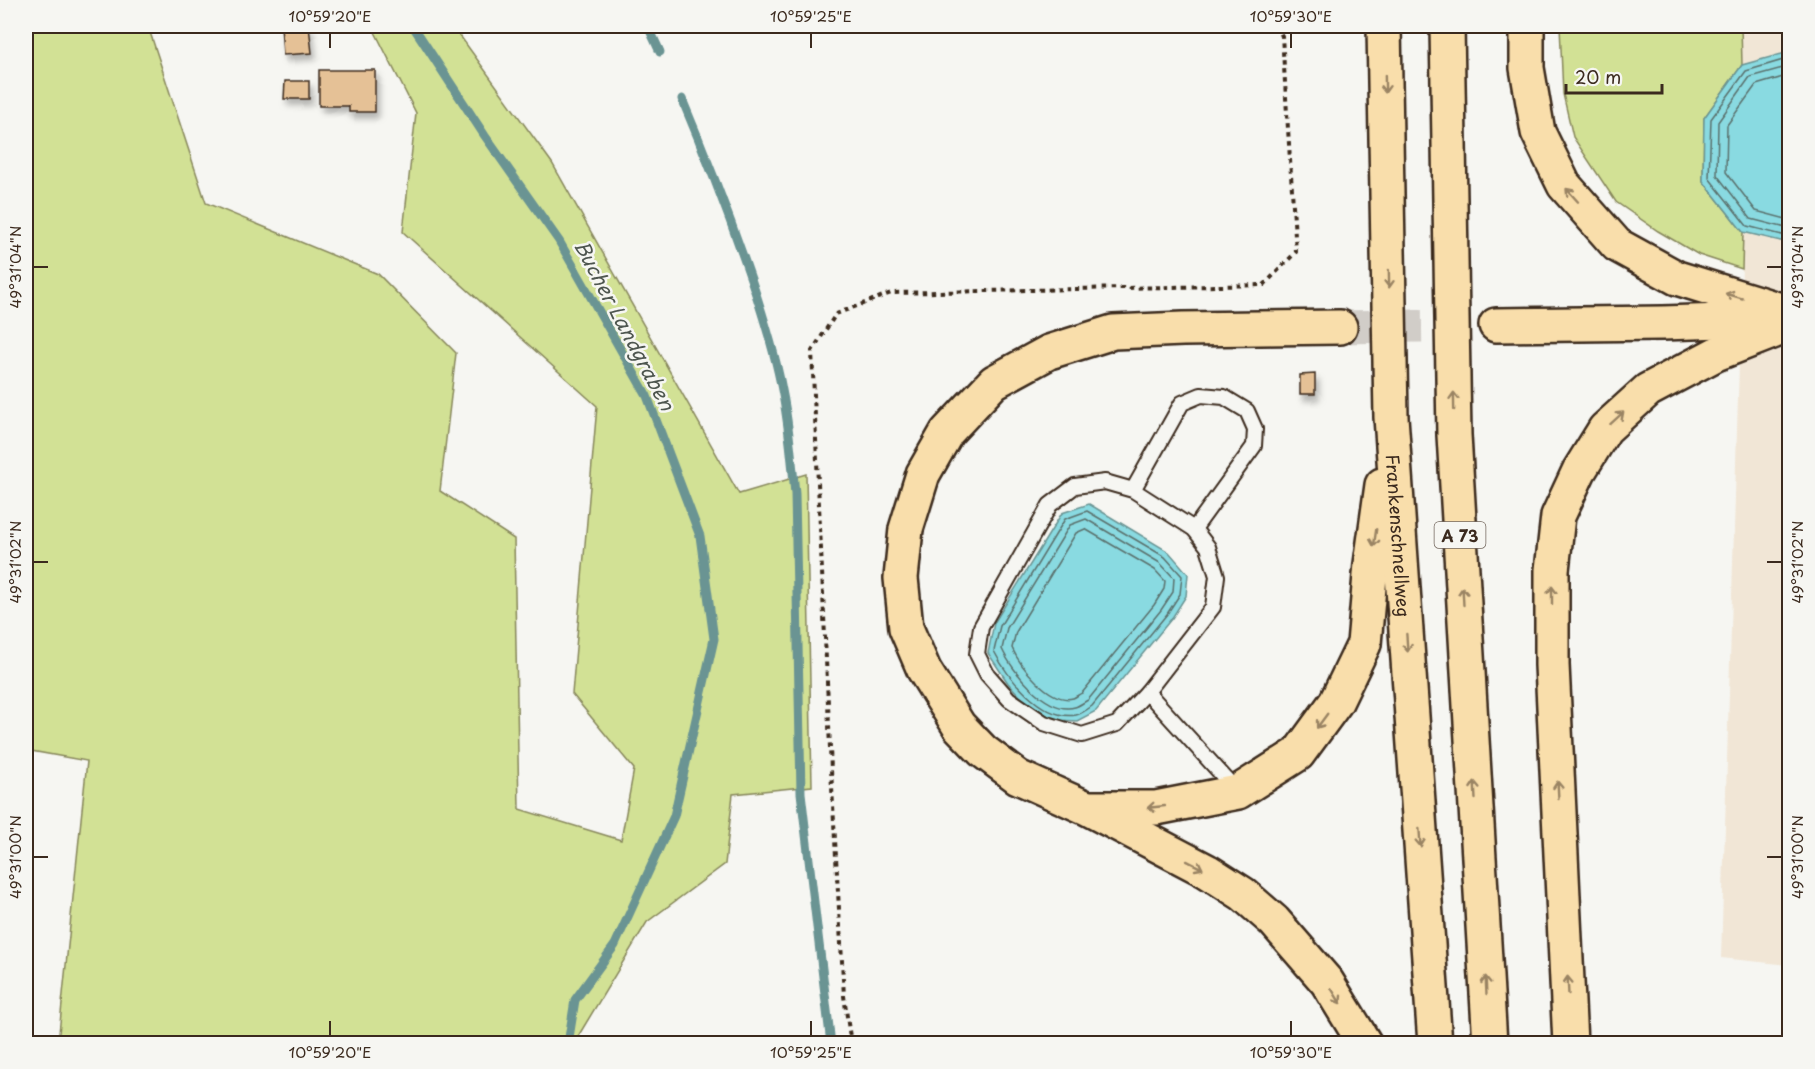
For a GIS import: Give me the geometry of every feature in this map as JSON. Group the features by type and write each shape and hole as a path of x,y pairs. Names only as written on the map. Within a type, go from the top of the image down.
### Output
{"highway":[{"name":"Frankenschnellweg","path":"1384,26 1391,417 1435,1044"},
{"name":"A 73","path":"1448,26 1454,435 1490,1044"},
{"path":"1527,26 1527,68 1538,132 1564,185 1617,245 1677,278 1790,313"},
{"path":"1496,325 1790,319"},
{"path":"1570,1044 1552,665 1552,570 1558,516 1579,471 1605,429 1648,390 1716,354 1790,325"},
{"path":"1340,327 1113,332 1049,352 994,382 947,432 923,474 906,529 901,578 906,628 924,670 958,726 983,751 1018,777 1088,808 1207,871 1243,894 1274,921 1327,982 1365,1044"},
{"path":"1088,808 1156,808 1238,792 1298,754 1336,702 1364,644 1371,564 1391,417"}],"lane":[{"path":"1133,490 1182,403 1201,394 1224,397 1247,411 1256,429 1254,446 1194,529"},
{"path":"1105,482 1133,490 1194,529 1208,547 1217,576 1213,607 1147,692 1117,724 1082,735 1044,723 1009,699 987,674 977,654 981,627 1050,505 1075,486 1105,482"},
{"path":"1147,692 1238,792"}],"path":[{"path":"851,1044 844,996 831,770 812,351 836,314 891,293 1264,285 1296,252 1282,36 1277,26"}],"shaded area":[{"path":"1741,26 1789,26 1789,965 1721,958 1743,232 1704,118 1742,65"}],"green space":[{"path":"26,26 148,26 206,203 378,274 456,353 440,491 514,539 519,809 621,840 634,769 572,694 597,406 403,232 416,113 372,26 453,26 552,163 739,494 806,474 812,786 733,794 725,864 647,922 577,1038 577,1043 58,1043 87,761 26,750"},
{"path":"1560,26 1741,26 1742,65 1704,118 1703,181 1743,232 1742,269 1699,255 1658,231 1616,202 1573,137 1563,94"}],"water":[{"path":"1790,52 1789,243 1743,232 1703,181 1704,118 1742,65"},
{"path":"1089,504 1169,552 1188,574 1186,596 1172,618 1096,711 1077,721 1056,720 1029,706 1008,683 988,653 994,623 1062,513"}],"building":[{"path":"281,26 309,26 312,53 283,55"},
{"path":"319,70 375,70 375,112 349,112 349,106 319,106"},
{"path":"285,81 309,81 309,99 284,99"},
{"path":"1315,374 1315,394 1300,394 1300,375"}],"waterway":[{"name":"Bucher Landgraben","path":"413,26 485,136 559,241 647,396 700,536 714,639 674,816 615,945 575,1000 568,1044"},
{"path":"648,26 660,52"},
{"path":"682,99 735,233 755,293 776,362 787,416 795,494 801,793 831,1044"}],"tunnel":[{"path":"1340,327 1496,325"}]}
